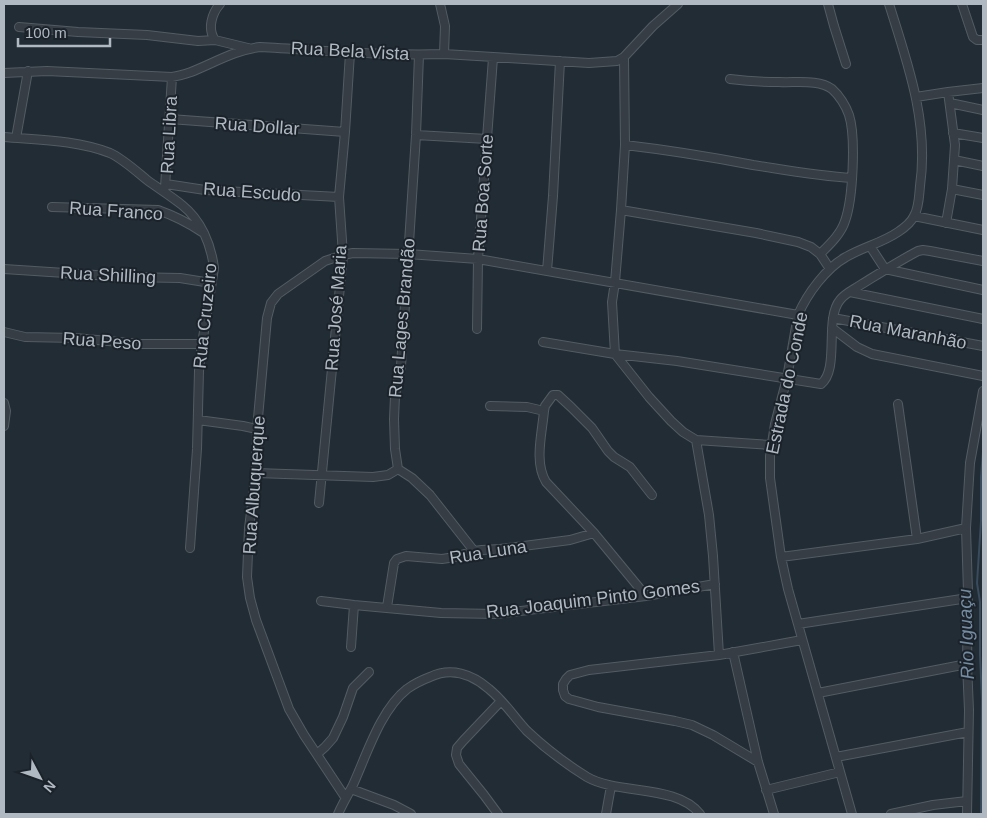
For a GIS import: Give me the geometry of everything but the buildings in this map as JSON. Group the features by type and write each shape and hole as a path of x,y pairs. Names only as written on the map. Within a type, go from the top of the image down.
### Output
{"street":[{"path":"215,40 211,33 212,18 220,4"},
{"path":"440,4 446,26 444,54"},
{"path":"678,4 653,26 624,57 625,145 612,302 615,354 682,432 696,440 771,445"},
{"path":"828,4 846,64"},
{"path":"889,4 916,97 923,146 922,176 914,216 983,230"},
{"path":"962,4 973,37 980,40"},
{"path":"19,27 147,35 198,41 215,40 248,48"},
{"name":"Rua Bela Vista","path":"4,73 47,71 172,77 188,73 248,48 260,47 350,53 444,54 589,63 617,61 624,57"},
{"name":"Rua José Maria","path":"319,504 343,255 339,197 350,53"},
{"name":"Rua Lages Brandão","path":"398,469 394,436 395,396 401,366 416,135 419,55"},
{"name":"Rua Boa Sorte","path":"477,329 478,259 493,58"},
{"path":"547,270 554,196 560,60"},
{"path":"16,138 28,71"},
{"name":"Rua Libra","path":"165,188 172,77"},
{"path":"730,79 782,83 804,82 824,85 832,89 848,113 852,130 852,178 849,206 845,223 820,254"},
{"path":"916,97 983,88"},
{"path":"946,223 952,190 955,145 948,92"},
{"path":"950,103 983,110"},
{"name":"Rua Dollar","path":"170,119 345,132"},
{"path":"954,133 983,138"},
{"path":"416,135 487,139"},
{"name":"Rua Cruzeiro","path":"4,137 74,143 112,154 165,188 195,218 205,234 213,258 214,268 199,371 190,548"},
{"path":"625,145 676,151 830,177 852,178"},
{"path":"954,160 983,166"},
{"name":"Rua Escudo","path":"165,188 339,197"},
{"path":"952,190 983,195"},
{"name":"Rua Franco","path":"52,207 158,210 186,221 205,234"},
{"path":"621,210 798,242 811,247 820,254 830,268"},
{"name":"Estrada do Conde","path":"852,814 788,589 781,557 770,478 771,445 774,424 787,378 798,315 801,308 830,268 847,256 897,233 914,216"},
{"path":"870,246 885,270 983,290"},
{"path":"543,342 820,384 827,377 829,369 833,318 839,300 918,251 930,251 983,261"},
{"name":"Rua Albuquerque","path":"345,798 289,709 256,620 247,577 249,528 256,473 257,429 267,318 271,303 278,294 325,262 343,255 353,253 408,254 478,259 798,315"},
{"name":"Rua Shilling","path":"4,269 126,277 180,278 211,283"},
{"name":"Rua Maranhão","path":"850,292 983,319"},
{"name":"Rua Maranhão","path":"833,318 983,346"},
{"path":"832,328 857,347 872,354 983,376"},
{"name":"Rua Peso","path":"5,334 25,337 75,338 141,344 202,344"},
{"path":"967,814 968,598 966,528 970,463 983,391"},
{"path":"646,596 594,533 546,482 543,476 540,459 544,411 553,394 558,395 592,428 608,451 630,467 652,495"},
{"path":"4,403 6,411 4,426"},
{"path":"898,404 917,539"},
{"path":"490,406 527,407 544,411"},
{"path":"198,420 257,429"},
{"path":"696,440 709,516 719,655"},
{"path":"256,473 383,476 398,469 412,478 430,495 474,551"},
{"path":"781,557 917,539 966,528"},
{"name":"Rua Luna","path":"387,608 394,563 401,557 455,558 474,551 570,540 594,533"},
{"name":"Rua Joaquim Pinto Gomes","path":"321,601 441,613 496,614 646,596 715,584"},
{"path":"798,624 968,598"},
{"path":"351,647 354,605"},
{"path":"758,762 713,735 692,725 569,699 565,696 563,684 570,675 589,670 719,655 802,640"},
{"path":"733,652 758,762 774,814"},
{"path":"818,693 967,664"},
{"path":"317,754 333,738 353,688 369,672"},
{"path":"339,814 363,759 383,719 394,702 406,690 420,681 438,673 455,672 479,681 491,690 527,731 553,753 592,780 611,786 688,802 700,814"},
{"path":"498,814 459,764 456,755 457,748 462,741 501,701"},
{"path":"836,757 968,732"},
{"path":"766,790 840,772"},
{"path":"606,814 611,786"},
{"path":"351,789 394,805 411,814"},
{"path":"891,814 932,805 967,801"}],"waterway":[{"name":"Rio Iguaçu","path":"981,814 982,699 980,602 977,583 983,452"}]}
